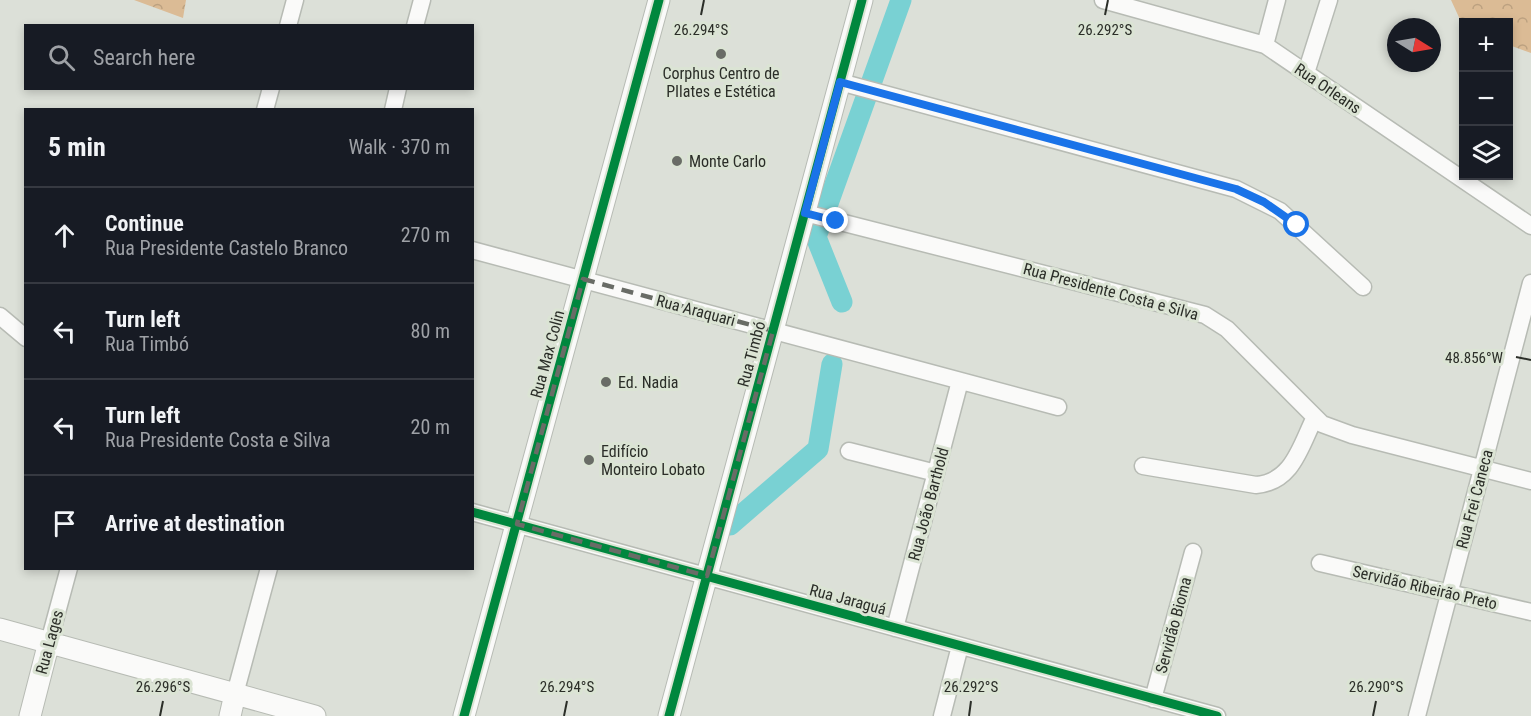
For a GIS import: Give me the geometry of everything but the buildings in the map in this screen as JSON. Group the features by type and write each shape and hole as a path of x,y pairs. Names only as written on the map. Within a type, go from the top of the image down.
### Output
{"main road":[{"name":"Rua Max Colin","path":"464,716 659,0"},
{"name":"Rua Timbó","path":"669,716 773,330 848,84 862,0"},
{"path":"0,628 315,716"},
{"name":"Rua Lages","path":"30,716 49,642"},
{"path":"230,716 236,694"}],"street":[{"path":"289,24 295,0"},
{"path":"416,24 422,0"},
{"name":"Rua Orleans","path":"1102,0 1265,45 1531,226"},
{"path":"1265,45 1277,0"},
{"path":"1306,73 1329,0"},
{"path":"848,84 1236,189 1280,211 1363,287"},
{"path":"266,108 270,90"},
{"path":"393,108 398,90"},
{"name":"Rua Presidente Costa e Silva","path":"809,214 1205,315 1227,329 1314,419 1335,430 1531,481"},
{"name":"Rua Araquari","path":"474,251 1058,407"},
{"name":"Rua Frei Caneca","path":"1417,716 1531,283"},
{"path":"0,316 24,336"},
{"name":"Rua João Barthold","path":"895,628 960,381"},
{"path":"1143,466 1256,485 1269,484 1282,477 1291,466 1314,419"},
{"path":"849,451 936,472"},
{"name":"Rua Jaraguá","path":"474,513 1216,716"},
{"name":"Servidão Bioma","path":"1153,699 1193,552"},
{"name":"Servidão Ribeirão Preto","path":"1320,563 1531,612"},
{"name":"Rua Lages","path":"49,642 68,570"},
{"path":"236,694 268,570"},
{"path":"942,716 960,646"}],"highlighted area":[{"path":"583,279 773,331 707,576 517,524"}],"green space":[{"path":"134,0 186,0 183,18"},
{"path":"1451,0 1531,0 1531,53 1513,46 1513,18 1459,18"}],"waterway":[{"path":"842,302 816,237 901,0"},
{"path":"730,525 818,449 832,364"}],"cycle path":[{"path":"464,716 659,0"},
{"path":"669,716 862,0"},
{"path":"474,513 1217,716"}],"place":[{"name":"Corphus Centro de PIlates e Estética","path":"721,54"},
{"name":"Monte Carlo","path":"677,161"},
{"name":"Ed. Nadia","path":"606,382"},
{"name":"Edifício Monteiro Lobato","path":"589,460"}],"route":[{"path":"836,221 805,213 840,82 1236,189 1280,211 1297,225"}]}
